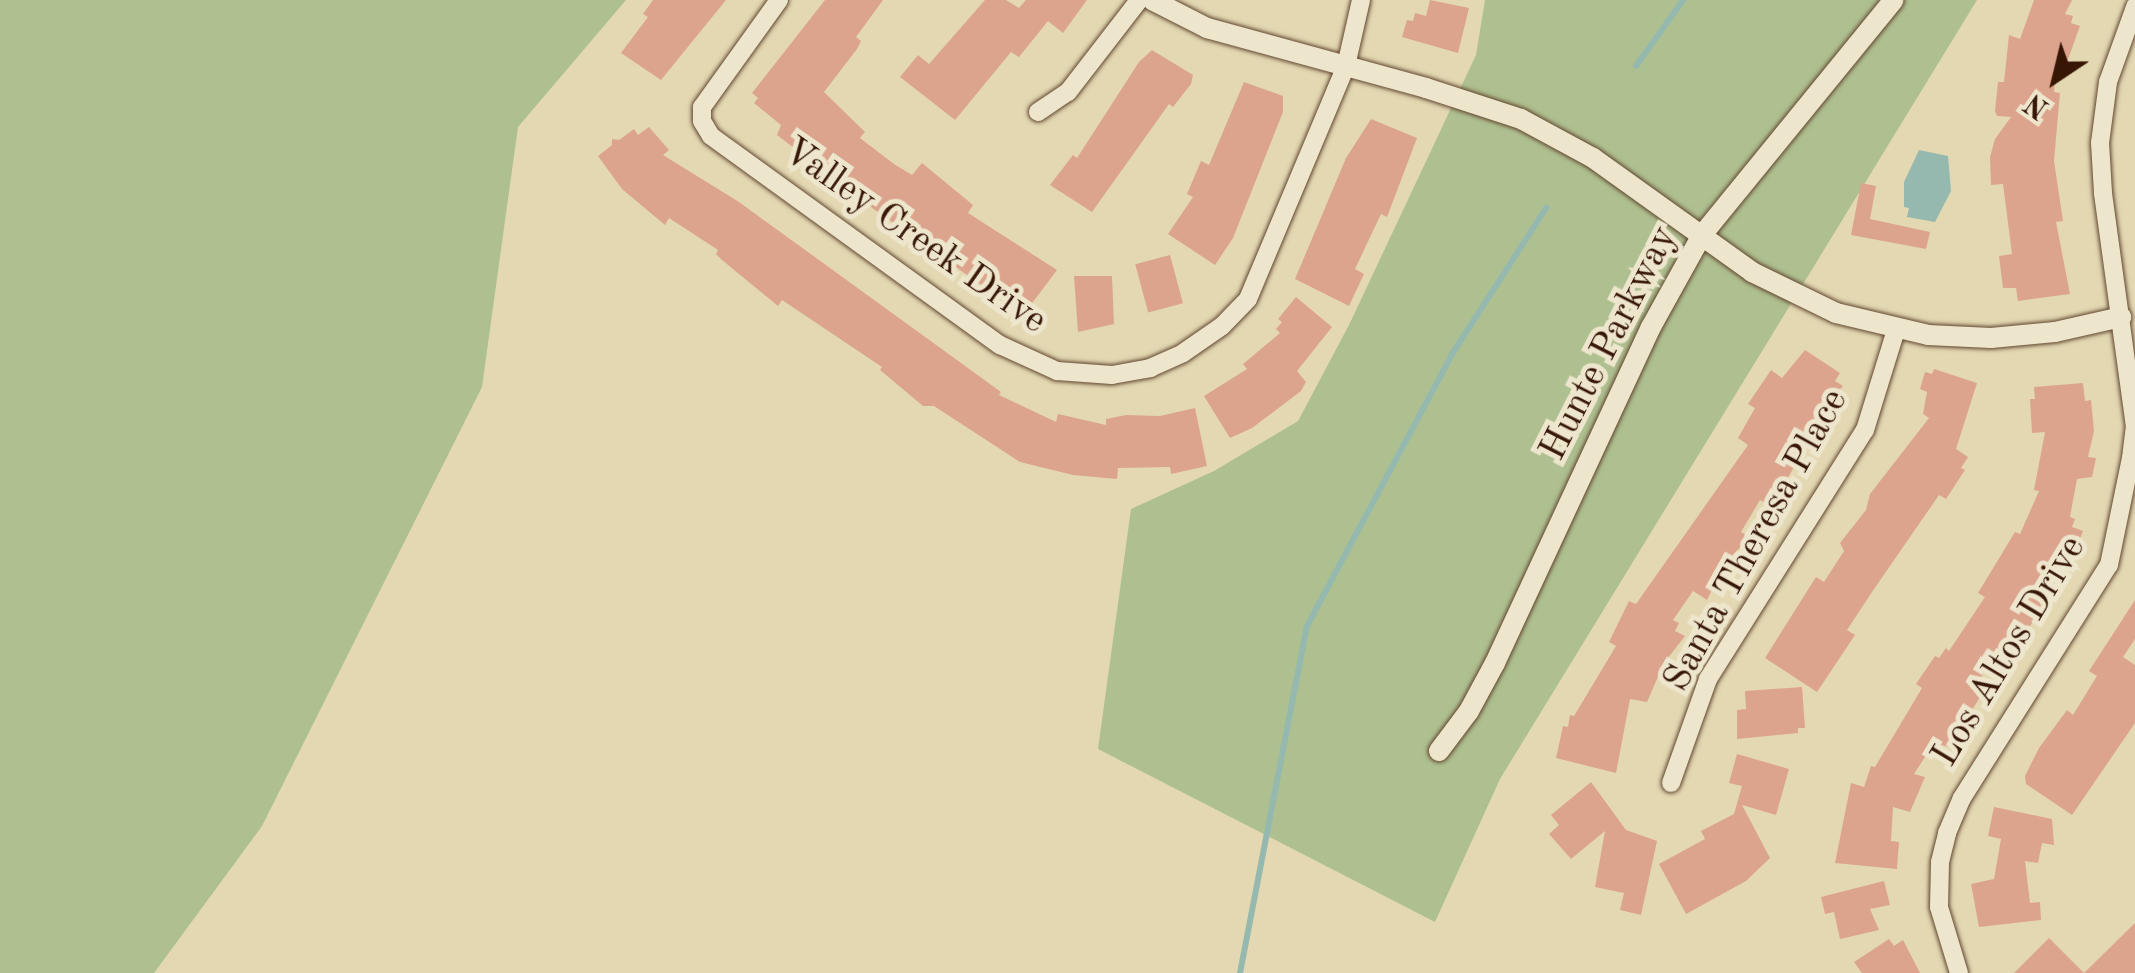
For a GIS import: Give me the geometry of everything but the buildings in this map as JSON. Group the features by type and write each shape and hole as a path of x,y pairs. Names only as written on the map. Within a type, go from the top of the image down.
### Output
{"street":[{"name":"Valley Creek Drive","path":"779,0 702,107 702,121 710,136 1000,345 1057,371 1112,375 1150,368 1183,353 1222,326 1248,299 1346,66 1361,0"},
{"path":"1038,112 1068,92 1139,0"},
{"path":"1152,0 1207,28 1521,119 1593,158 1779,288 1836,313 1896,330 1992,338 2055,332 2121,316"},
{"name":"Hunte Parkway","path":"1438,751 1469,712 1495,663 1651,327 1702,235 1894,0"},
{"name":"Los Altos Drive","path":"1959,973 1949,952 1938,896 1940,862 1952,818 2109,565 2135,426 2100,143 2108,82 2135,7"},
{"name":"Santa Theresa Place","path":"1671,783 1708,679 1865,430 1896,330"}],"green space":[{"path":"0,0 626,0 518,127 482,387 262,826 154,973 0,973"},
{"path":"1485,0 1977,0 1500,779 1435,922 1098,749 1131,509 1214,471 1298,421 1349,325 1476,55"}],"water":[{"path":"1919,150 1948,156 1951,191 1935,222 1907,217 1909,208 1904,207 1904,182"}],"waterway":[{"path":"1636,66 1683,0"},
{"path":"1240,973 1307,626 1452,354 1546,208"}]}
